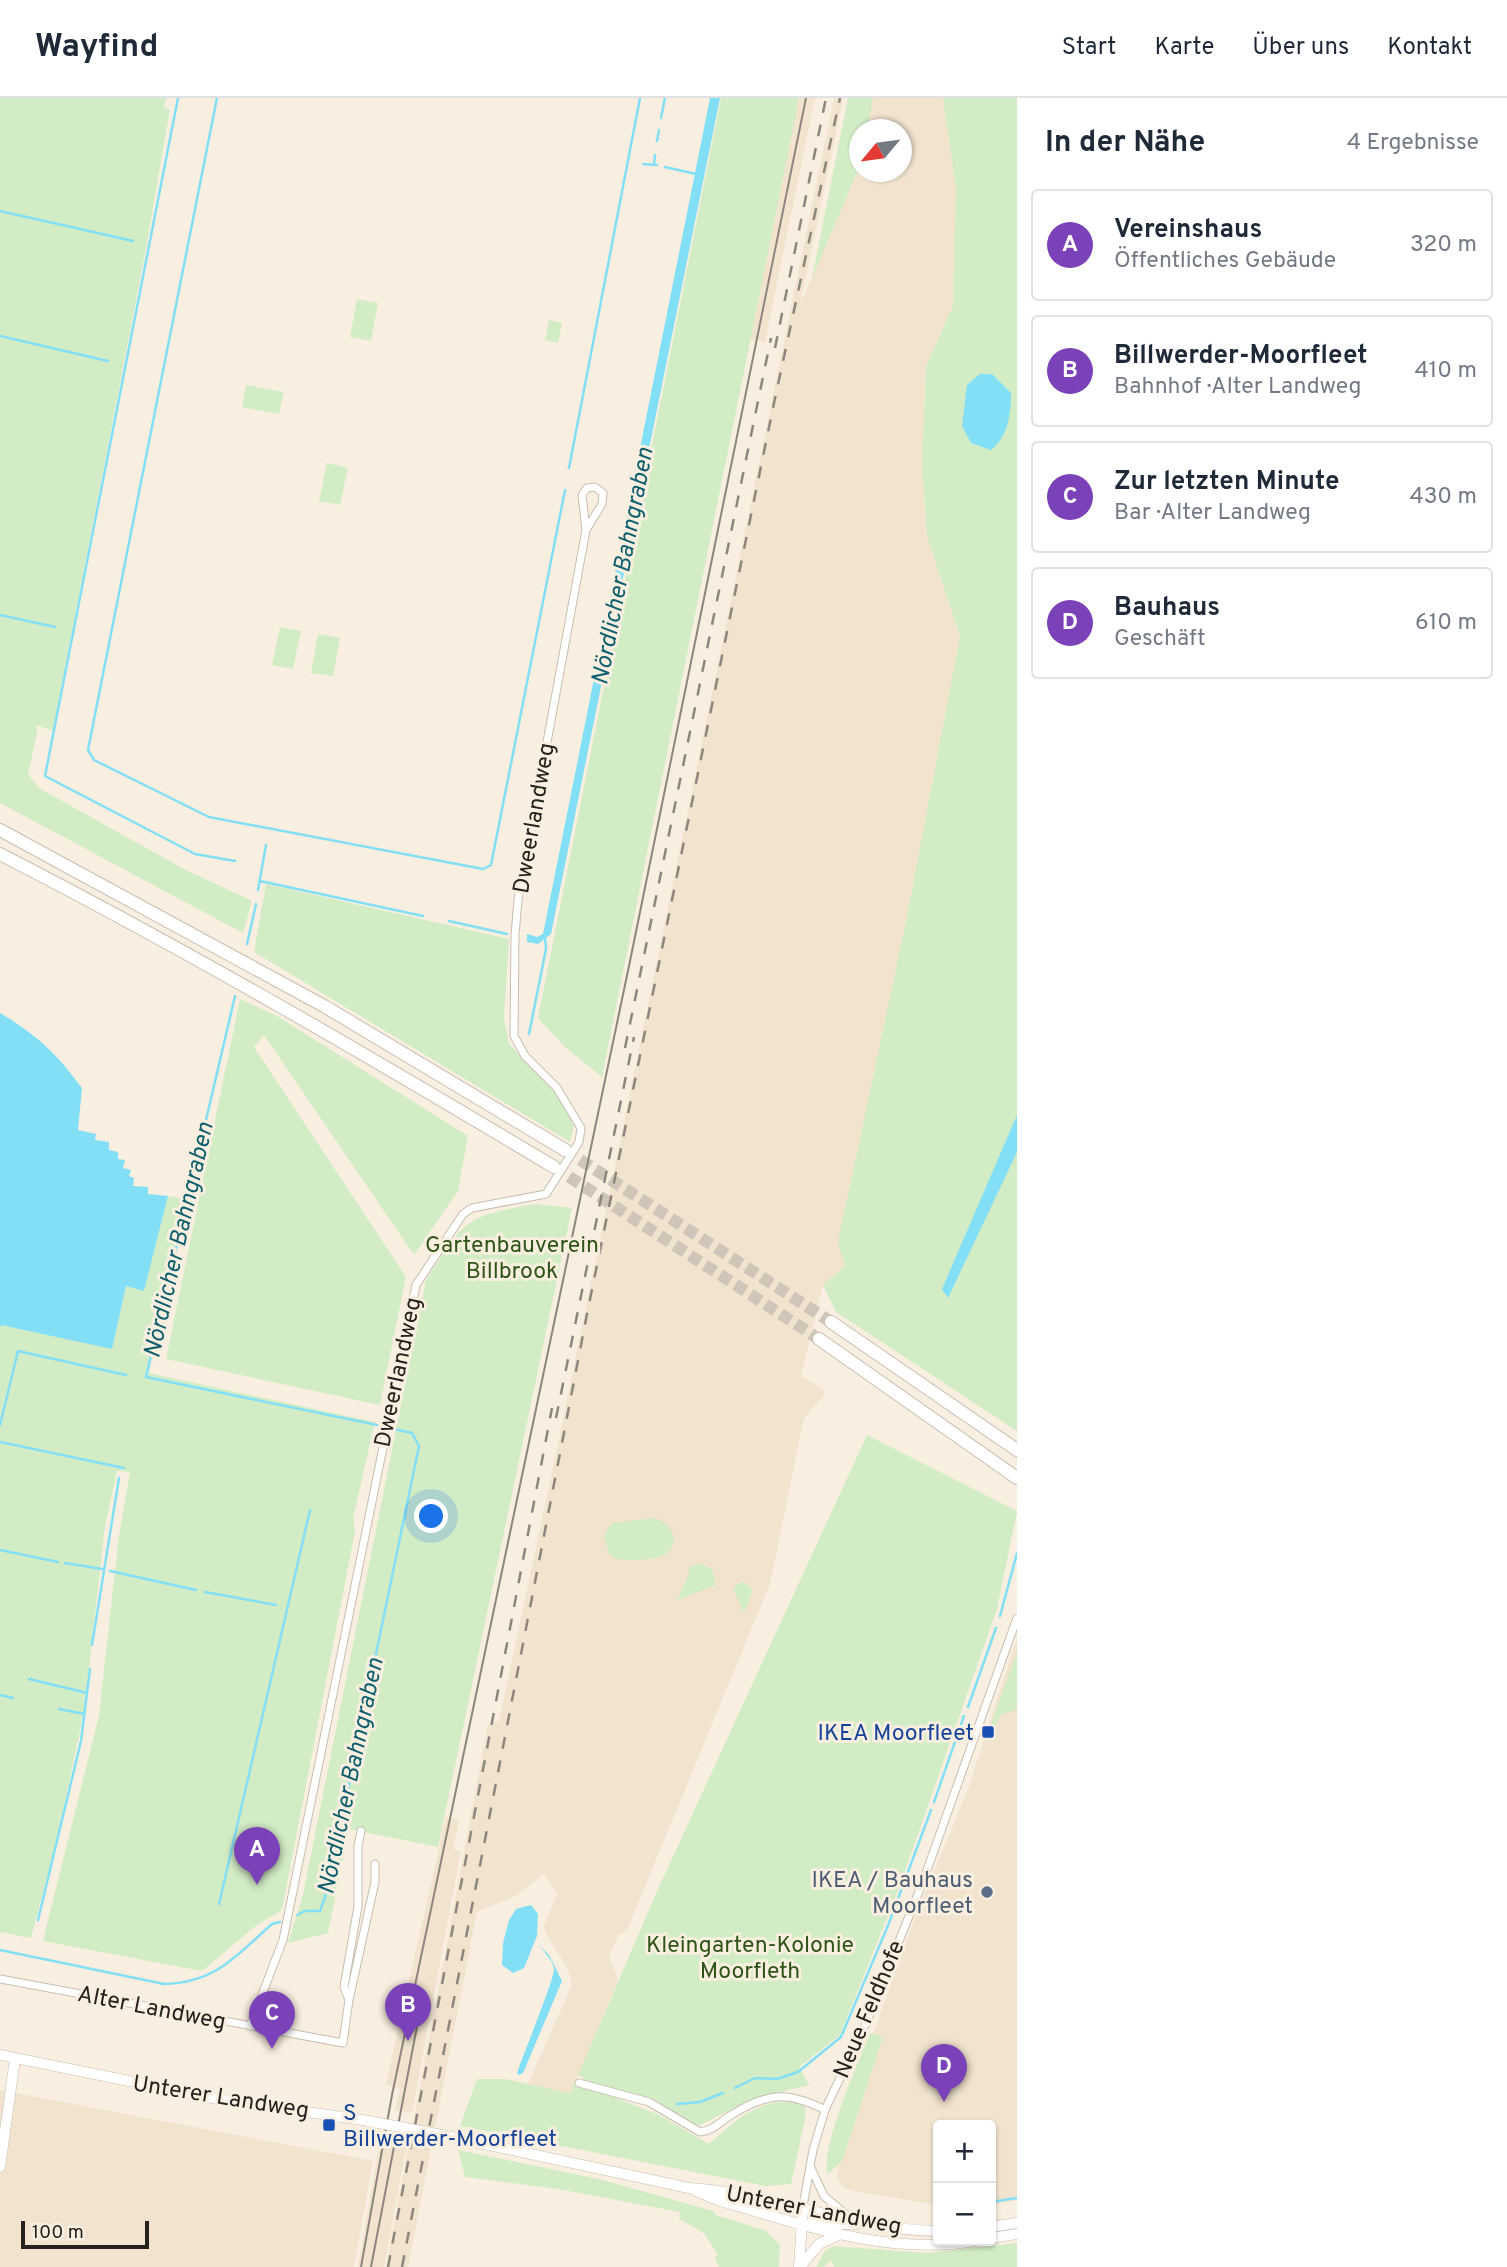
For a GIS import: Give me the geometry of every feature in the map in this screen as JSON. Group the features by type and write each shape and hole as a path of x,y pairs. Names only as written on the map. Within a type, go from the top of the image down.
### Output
{"highway":[{"path":"0,830 94,878 324,1006 565,1150"},
{"path":"0,854 150,932 313,1023 554,1167"},
{"path":"831,1322 1017,1450"},
{"path":"819,1339 1017,1478"}],"main road":[{"name":"Unterer Landweg","path":"0,2055 218,2099 363,2120 470,2140 689,2188 719,2190 885,2225 933,2230"},
{"path":"0,2167 15,2059"},
{"name":"Unterer Landweg","path":"689,2188 717,2200 839,2234 908,2245 933,2244"},
{"path":"799,2267 803,2206"},
{"path":"996,2226 1017,2222"},
{"path":"802,2225 885,2225"},
{"path":"799,2267 819,2245 839,2234"},
{"path":"996,2237 1017,2234"}],"street":[{"name":"Dweerlandweg","path":"250,2026 283,1940 416,1285 463,1214 471,1208 546,1194 580,1138 578,1120 556,1088 518,1045 512,1024 518,900 586,530 582,495 587,488 595,487 603,493 604,500 586,530"},
{"name":"Neue Feldhofe","path":"803,2206 810,2165 825,2110 866,2023 922,1884 1017,1618"},
{"name":"Alter Landweg","path":"349,2000 344,1987 358,1906 358,1846 361,1831"},
{"name":"Alter Landweg","path":"0,1979 343,2043 349,2000 375,1882 374,1864"},
{"path":"579,2083 649,2102 700,2132 709,2131 750,2105 787,2095 825,2110"},
{"path":"810,2165 824,2196 849,2217"}],"shaded area":[{"path":"792,98 815,98 765,342 743,338"},
{"path":"834,98 843,98 800,305 853,182 912,182 912,119 870,119 873,98 943,98 956,188 953,306 926,367 922,463 927,536 960,636 845,1266 823,1285 801,1376 823,1389 825,1394 804,1418 770,1584 627,1930 618,1936 609,1957 618,1980 571,2093 527,2086 572,1985 568,1969 546,1934 544,1926 557,1894 544,1874 516,1896 477,1912 408,2267 386,2267 488,1724 499,1721"},
{"path":"1017,1638 1017,2200 996,2203 996,2120 933,2120 933,2204 853,2191 844,2188 837,2179 848,2104 914,1920 968,1789"},
{"path":"446,1817 459,1820 453,1849 461,1851 412,2113 395,2110 400,2089 386,2084"},
{"path":"0,2090 373,2161 354,2267 0,2267"},
{"path":"381,2136 407,2143 384,2267 358,2267"}],"green space":[{"path":"0,98 166,98 164,108 170,109 147,243 53,731 36,725 37,734 28,774 39,788 182,868 252,901 243,933 0,803"},
{"path":"721,98 799,98 602,1077 565,1047 538,1018"},
{"path":"848,98 873,98 870,119 849,119 849,182 853,182 812,278"},
{"path":"943,98 1017,98 1017,1431 836,1312 823,1285 845,1266 838,1242 906,922 960,636 927,536 922,463 926,367 953,306 956,188"},
{"path":"357,299 378,303 371,341 350,337"},
{"path":"549,320 562,323 558,343 545,340"},
{"path":"246,385 284,392 279,414 242,407"},
{"path":"327,463 348,468 340,505 319,501"},
{"path":"280,627 301,631 293,669 272,665"},
{"path":"318,634 340,638 333,676 311,673"},
{"path":"266,884 509,939 504,1018 509,1044 556,1093 574,1126 570,1142 254,952"},
{"path":"240,999 277,1016 468,1136 458,1191 414,1255 264,1035 254,1047 406,1277 380,1405 166,1359"},
{"path":"168,1196 185,1199 149,1373 375,1422 353,1518 355,1531 282,1910 257,1925 202,1971 43,1941 99,1715 119,1535 130,1472 117,1471 105,1526 84,1712 57,1839 31,1938 0,1932 0,1328 1,1325 112,1348 126,1286 144,1290"},
{"name":"Gartenbauverein Billbrook","path":"535,1204 572,1208 438,1847 349,1829 328,1933 288,1943 302,1899 426,1280 458,1233 468,1224 493,1213"},
{"name":"Kleingarten-Kolonie Moorfleth","path":"867,1435 1017,1511 997,1609 899,1888 840,2035 799,2067 809,2085 755,2098 700,2125 691,2124 654,2099 592,2083 578,2075 658,1889"},
{"path":"654,1518 670,1528 673,1534 673,1545 664,1555 654,1559 629,1560 609,1554 604,1536 612,1523"},
{"path":"699,1563 712,1569 716,1585 677,1600 690,1572 687,1569"},
{"path":"743,1581 753,1590 744,1613 733,1588"},
{"path":"1017,1652 1017,1709 1001,1715 995,1726 991,1724"},
{"path":"870,2033 883,2037 842,2161 828,2174 829,2146"},
{"path":"477,2079 505,2079 570,2093 575,2082 657,2114 709,2144 741,2118 764,2105 790,2102 804,2105 806,2114 791,2184 765,2186 460,2126"},
{"path":"458,2150 599,2179 713,2211 716,2215 766,2231 780,2245 779,2267 719,2267 715,2259 717,2254 704,2233 679,2219 680,2212 558,2189 465,2177"},
{"path":"1017,2243 1017,2267 834,2267 832,2260 823,2267 816,2267 825,2251 833,2246 927,2253"}],"water":[{"path":"710,98 720,98 551,934 538,944 527,942 527,934 537,937 543,934"},
{"path":"980,374 992,374 1011,393 1005,432 991,450 971,443 962,426 967,385"},
{"path":"0,1013 45,1046 82,1088 78,1130 96,1134 95,1140 109,1142 109,1150 118,1152 118,1159 125,1160 123,1168 131,1170 129,1176 134,1178 133,1186 148,1187 148,1194 168,1196 144,1291 126,1286 112,1349 1,1325 0,1328"},
{"path":"1017,1115 1017,1152 948,1298 942,1289"},
{"path":"531,1905 538,1914 537,1936 524,1968 513,1973 502,1965 503,1943 509,1920 516,1909"},
{"path":"539,1945 549,1955 562,1981 523,2073 519,2075 517,2073 554,1968"}],"waterway":[{"path":"178,98 45,776 195,854 235,861"},
{"path":"217,98 88,750 94,760 209,817 483,869 491,865 565,490"},
{"path":"569,468 640,98"},
{"path":"661,118 665,98"},
{"path":"657,141 659,130"},
{"path":"654,165 655,155"},
{"path":"643,164 657,165"},
{"path":"665,167 696,174"},
{"path":"0,211 133,241"},
{"path":"0,336 108,361"},
{"path":"0,615 55,627"},
{"path":"258,890 266,845"},
{"path":"260,881 423,916"},
{"path":"247,944 256,904"},
{"path":"449,921 507,934"},
{"name":"Nördlicher Bahngraben","path":"529,1034 546,949 545,938"},
{"name":"Nördlicher Bahngraben","path":"235,996 146,1377 377,1425"},
{"path":"0,1425 18,1351 126,1375"},
{"name":"Nördlicher Bahngraben","path":"297,1915 305,1911 320,1911 327,1891 419,1446 412,1433 394,1429"},
{"path":"0,1442 124,1468"},
{"path":"92,1645 119,1478"},
{"path":"219,1904 310,1510"},
{"path":"0,1550 58,1562"},
{"path":"1000,1616 1017,1553"},
{"path":"65,1563 102,1569"},
{"path":"110,1571 196,1590"},
{"path":"205,1592 276,1605"},
{"path":"968,1707 996,1628"},
{"path":"38,1920 81,1741 90,1669"},
{"path":"29,1679 87,1693"},
{"path":"0,1695 13,1698"},
{"path":"59,1709 84,1714"},
{"path":"934,1802 964,1716"},
{"path":"735,2088 755,2078 777,2079 798,2072 841,2037 889,1923 931,1810"},
{"path":"0,1950 164,1984 197,1979 211,1973 224,1966 272,1924 280,1922"},
{"path":"677,2104 700,2102 723,2093"},
{"path":"996,2201 1017,2198"}],"tunnel":[{"path":"565,1150 831,1322"},
{"path":"554,1167 819,1339"}],"tram line":[{"path":"361,2267 392,2095 629,966 806,98"},
{"path":"371,2267 419,2016"}],"railway":[{"path":"775,348 826,98"},
{"path":"402,2267 588,1309 774,403 840,98"},
{"path":"625,1048 771,338"},
{"path":"556,1418 634,1037"},
{"path":"388,2267 552,1408"}],"place":[{"name":"IKEA Moorfleet","path":"988,1732"},
{"name":"Vereinshaus","path":"257,1885"},
{"name":"IKEA / Bauhaus Moorfleet","path":"987,1892"},
{"name":"Billwerder-Moorfleet","path":"408,2041"},
{"name":"Zur letzten Minute","path":"272,2049"},
{"name":"Bauhaus","path":"944,2102"},
{"name":"S Billwerder-Moorfleet","path":"329,2125"}]}
